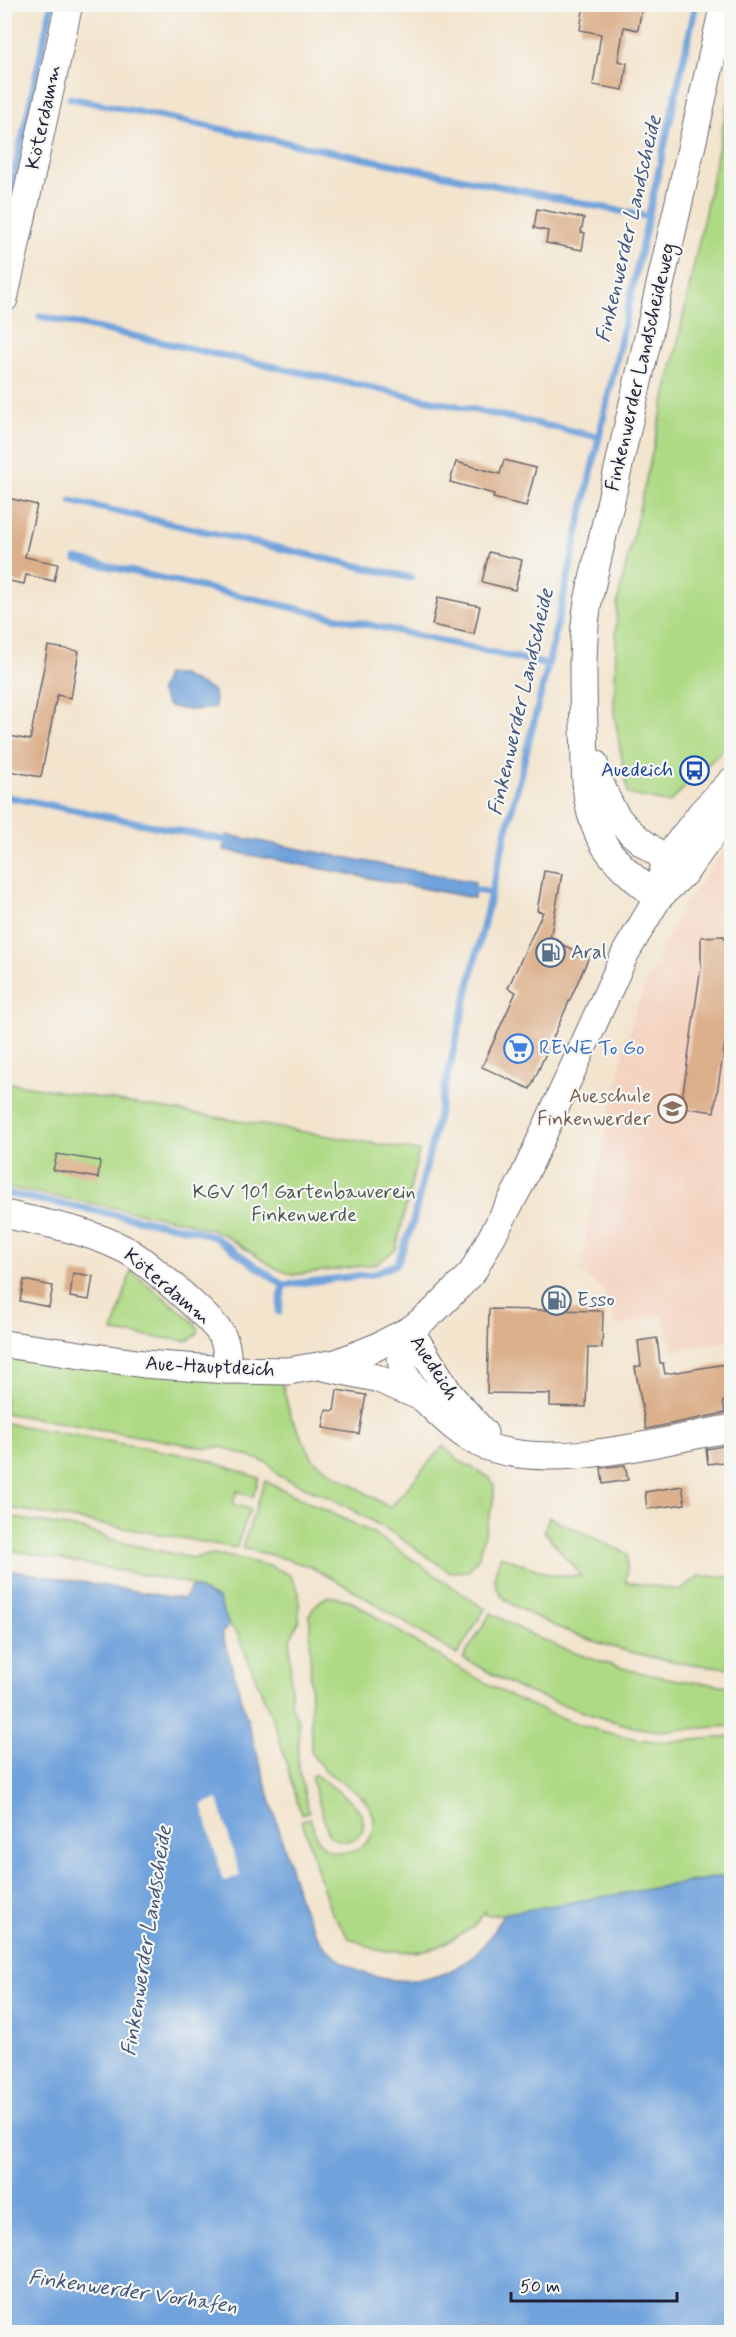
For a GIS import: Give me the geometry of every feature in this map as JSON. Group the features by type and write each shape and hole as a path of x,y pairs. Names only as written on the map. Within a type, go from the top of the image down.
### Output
{"street":[{"name":"Köterdamm","path":"4,299 69,4"},
{"name":"Finkenwerder Landscheideweg","path":"658,898 623,868 605,846 588,807 582,682 583,636 588,601 723,4"},
{"name":"Finkenwerder Landscheideweg","path":"585,731 600,785 620,823 639,842 666,859"},
{"path":"658,898 666,859 702,812 732,781"},
{"path":"658,898 685,872 732,807"},
{"name":"Aue-Hauptdeich","path":"4,1344 96,1358 228,1370 288,1371 320,1366 363,1352 410,1330 434,1311 472,1273 520,1185 626,952 658,898"},
{"name":"Köterdamm","path":"4,1214 95,1236 126,1249 183,1296 221,1333 226,1347 228,1370"},
{"name":"Auedeich","path":"517,1454 491,1440 465,1414 428,1362 410,1330 403,1341 401,1364 410,1384 443,1418 475,1441 493,1449 517,1454 543,1456 589,1455 732,1428"},
{"name":"Auedeich","path":"320,1366 376,1378 422,1397"}],"shaded area":[{"name":"Aueschule Finkenwerder","path":"731,841 731,1340 672,1351 663,1315 616,1326 604,1291 580,1272 597,1174 626,1042 642,991 681,909"}],"green space":[{"path":"731,88 731,742 669,803 628,794 614,713 617,604 676,351"},
{"name":"KGV 101 Gartenbauverein Finkenwerde","path":"4,1082 419,1151 396,1249 377,1264 293,1275 275,1268 221,1233 183,1221 5,1187"},
{"path":"131,1271 195,1323 198,1333 188,1341 113,1332"},
{"path":"4,1357 282,1382 290,1415 314,1461 390,1508 443,1446 458,1460 489,1477 494,1485 494,1498 479,1557 468,1571 450,1572 393,1533 335,1500 279,1476 268,1463 222,1447 207,1448 5,1413"},
{"path":"5,1423 201,1458 259,1478 253,1497 237,1491 233,1504 250,1509 236,1548 5,1507"},
{"path":"265,1481 375,1534 485,1609 457,1655 353,1590 311,1567 242,1548"},
{"path":"4,1516 85,1530 120,1542 192,1558 214,1554 241,1559 273,1567 290,1575 299,1593 299,1621 290,1639 291,1705 299,1722 298,1765 309,1812 301,1814 276,1727 237,1633 229,1625 218,1599 187,1583 5,1549"},
{"path":"549,1517 628,1554 626,1582 681,1590 700,1576 731,1577 731,1668 680,1662 604,1645 556,1626 507,1601 500,1592 495,1579 501,1556 551,1575 581,1576 544,1531"},
{"path":"329,1596 349,1600 494,1687 572,1722 613,1734 654,1741 683,1741 731,1736 731,1875 503,1914 486,1915 485,1912 472,1928 438,1947 415,1952 377,1950 349,1938 330,1910 302,1820 310,1818 321,1844 333,1852 343,1853 362,1847 373,1832 372,1812 367,1803 360,1795 324,1769 316,1761 311,1751 310,1615 317,1603"},
{"path":"491,1613 548,1642 607,1664 668,1678 731,1686 731,1726 658,1731 634,1727 519,1689 463,1658"},
{"path":"314,1774 347,1798 361,1814 363,1829 350,1841 336,1839 329,1835 311,1778"}],"water":[{"path":"166,675 181,675 214,691 215,707 191,710 167,705 160,691"},
{"path":"227,835 475,882 474,898 224,850"},
{"name":"Finkenwerder Vorhafen","path":"4,1569 182,1599 186,1597 191,1586 218,1599 229,1625 222,1633 301,1905 325,1947 346,1965 365,1973 385,1979 406,1980 447,1973 465,1963 480,1949 503,1914 731,1875 731,2332 5,2332"}],"pier":[{"path":"218,1799 240,1876 223,1881 202,1804"}],"building":[{"path":"584,4 625,4 642,7 638,30 624,27 618,61 627,63 623,90 593,85 601,34 580,30"},
{"path":"537,209 584,218 581,232 585,233 582,250 546,243 548,231 534,228"},
{"path":"504,460 536,468 526,506 493,498 494,494 450,482 456,462 500,474"},
{"path":"4,497 37,505 25,557 58,564 54,581 26,575 24,584 4,580"},
{"path":"489,552 522,560 515,590 482,582"},
{"path":"438,597 480,606 474,634 432,625"},
{"path":"48,646 79,651 71,698 57,695 41,777 4,770 9,736 30,740"},
{"path":"544,871 562,874 550,939 589,957 530,1089 482,1067 516,992 508,988 543,912 537,911"},
{"path":"724,936 725,941 732,941 732,999 714,1112 681,1107 701,966 701,937"},
{"path":"57,1154 100,1161 98,1178 53,1170"},
{"path":"73,1273 93,1276 89,1300 70,1297"},
{"path":"24,1280 53,1286 49,1307 20,1301"},
{"path":"489,1309 603,1311 602,1348 588,1348 586,1407 550,1406 550,1394 487,1393"},
{"path":"657,1338 660,1363 663,1363 665,1374 732,1363 732,1400 723,1401 725,1413 646,1429 635,1367 641,1366 638,1341"},
{"path":"337,1390 366,1395 359,1434 323,1428 326,1410 334,1411"},
{"path":"729,1445 731,1461 708,1464 706,1449"},
{"path":"625,1465 628,1480 603,1484 601,1468"},
{"path":"682,1486 685,1504 647,1509 645,1492"}],"waterway":[{"path":"4,220 52,4"},
{"name":"Finkenwerder Landscheide","path":"279,1312 283,1285 373,1274 397,1264 412,1226 548,665 696,4"},
{"path":"70,98 649,217"},
{"path":"40,316 599,437"},
{"path":"71,501 411,578"},
{"path":"76,559 548,665"},
{"path":"4,796 234,842"},
{"path":"466,888 491,893"},
{"path":"4,1193 194,1230 216,1238 283,1285"}],"place":[{"name":"Auedeich","path":"694,770"},
{"name":"Aral","path":"550,952"},
{"name":"REWE To Go","path":"518,1048"},
{"name":"Aueschule Finkenwerder","path":"672,1108"},
{"name":"Esso","path":"556,1300"}]}
